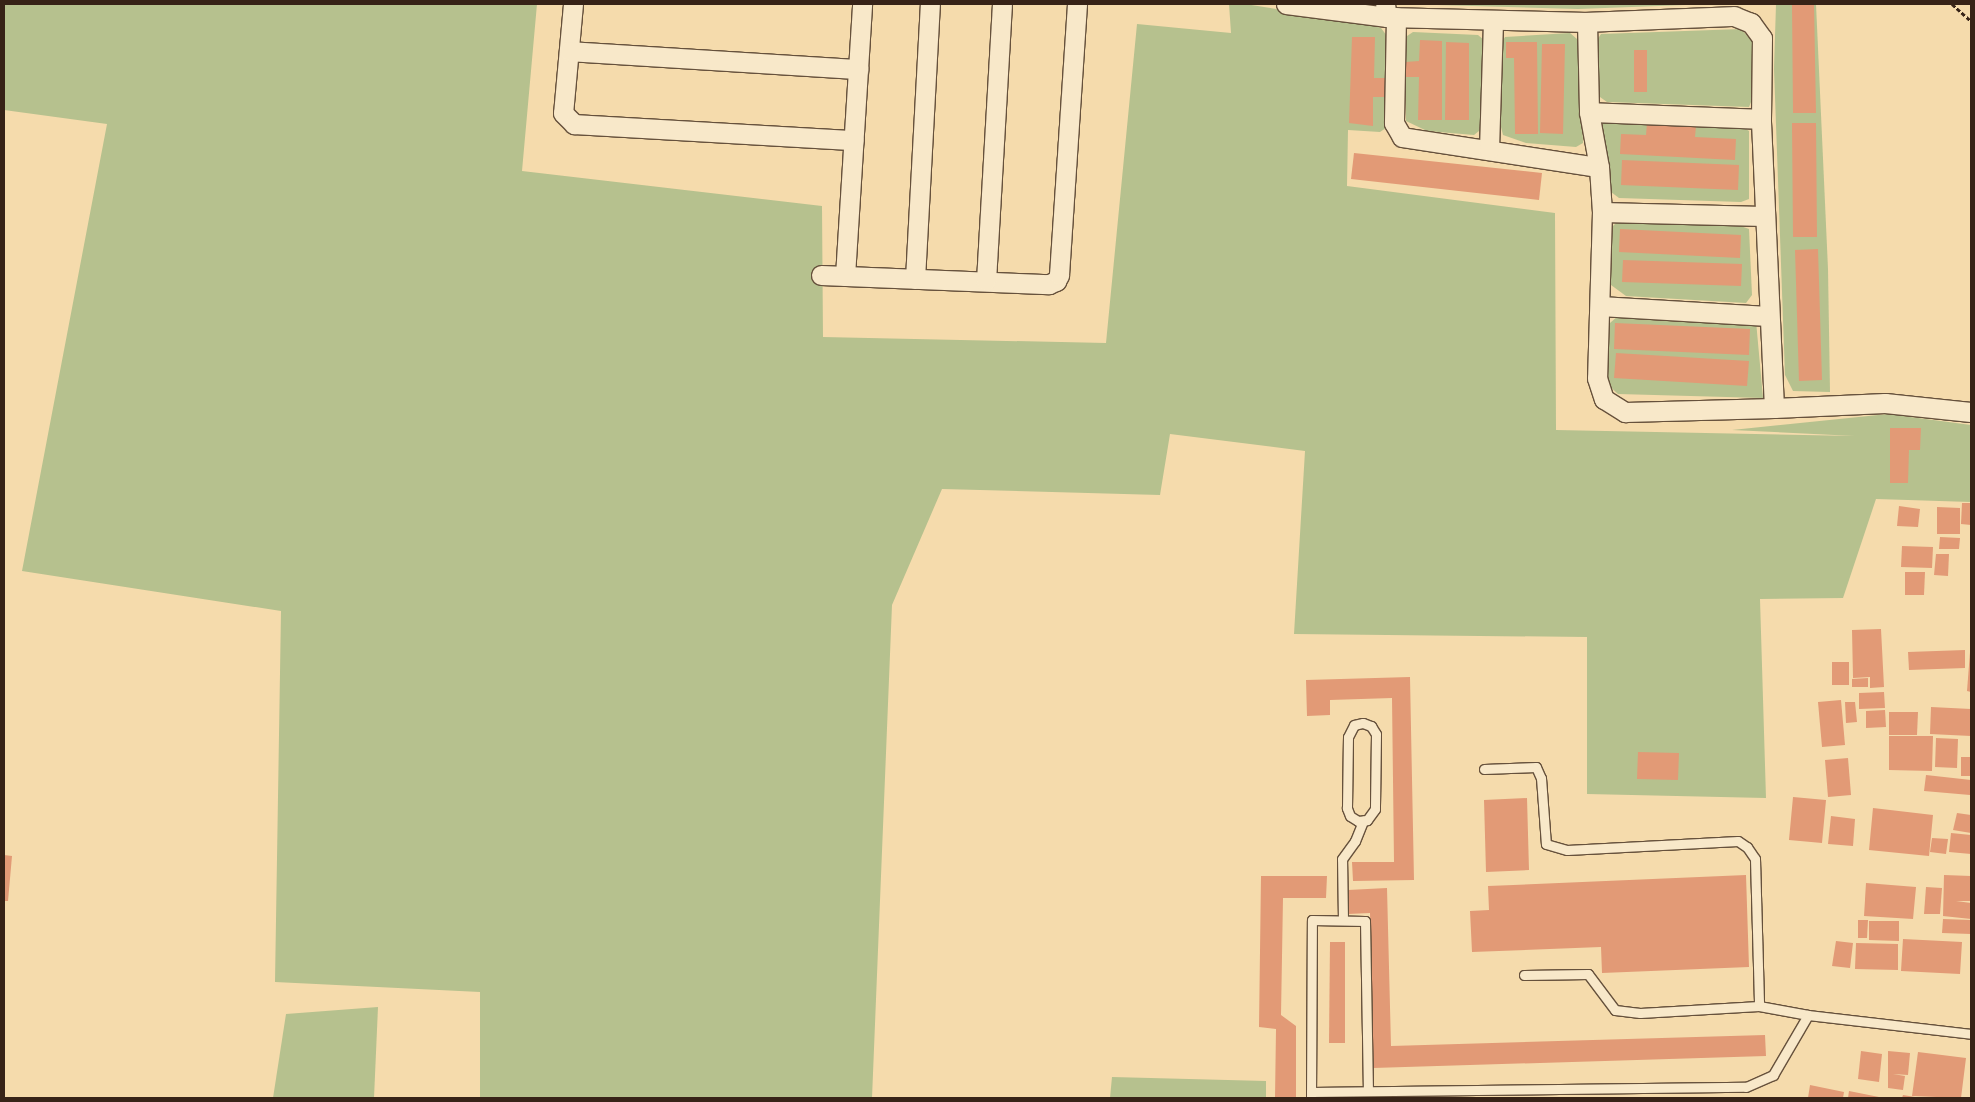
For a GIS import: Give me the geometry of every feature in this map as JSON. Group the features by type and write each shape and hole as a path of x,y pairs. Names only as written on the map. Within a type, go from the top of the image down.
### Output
{"street":[{"path":"573,4 563,113 574,124 854,140"},
{"path":"845,276 862,4"},
{"path":"914,278 930,4"},
{"path":"986,281 1002,4"},
{"path":"821,275 1049,284 1059,275 1078,4"},
{"path":"1286,4 1493,22 1587,22 1734,16 1743,18 1751,23 1762,38 1761,119 1764,216 1774,408"},
{"path":"1389,13 1394,123 1398,133 1406,139 1489,149 1600,167"},
{"path":"1489,149 1493,22"},
{"path":"1587,22 1589,112 1600,167 1602,212 1601,306 1597,378 1604,399 1613,407 1625,412 1885,403 1971,412"},
{"path":"569,52 858,69"},
{"path":"1589,112 1761,119"},
{"path":"1602,212 1764,216"},
{"path":"1601,306 1768,316"}],"lane":[{"path":"1342,920 1342,859 1355,841 1363,821 1371,817 1375,809 1376,734 1371,726 1363,722 1354,725 1348,732 1347,808 1350,816 1363,821"},
{"path":"1484,769 1536,767 1541,778 1546,844 1567,850 1738,841 1748,847 1755,859 1759,1006"},
{"path":"1368,1091 1365,921 1312,920 1311,1095 1368,1091 1446,1094 1746,1087 1773,1075 1808,1015"},
{"path":"1524,975 1588,974 1615,1010 1640,1013 1759,1006 1808,1015 1971,1034"}],"path":[{"path":"1952,4 1971,21"}],"green space":[{"path":"4,4 537,4 522,171 822,206 823,337 1106,343 1137,24 1231,33 1229,4 1245,4 1369,24 1381,28 1387,36 1386,128 1380,132 1348,130 1347,186 1555,213 1556,430 1855,436 1732,430 1888,414 1971,425 1971,502 1876,499 1843,598 1760,599 1766,798 1587,794 1587,637 1294,634 1305,451 1170,434 1160,495 942,489 892,605 872,1098 480,1098 480,992 275,982 281,611 22,571 107,124 4,110"},
{"path":"1401,4 1712,4 1578,9"},
{"path":"1776,4 1816,4 1828,269 1830,392 1793,391 1785,375 1774,69"},
{"path":"1741,29 1752,41 1753,97 1749,107 1607,102 1600,97 1595,43 1601,34"},
{"path":"1413,32 1478,35 1484,40 1483,119 1479,131 1474,135 1427,131 1406,121 1405,47 1407,36"},
{"path":"1570,33 1577,39 1580,53 1583,143 1576,147 1526,143 1503,135 1500,123 1501,44 1505,37"},
{"path":"1605,120 1741,126 1749,131 1749,199 1741,202 1619,198 1611,192 1601,127"},
{"path":"1619,220 1735,224 1749,229 1752,295 1746,303 1626,296 1611,285 1610,229"},
{"path":"1618,316 1756,321 1763,398 1618,394 1607,384 1610,323"},
{"path":"378,1007 374,1098 273,1098 286,1014"},
{"path":"1112,1077 1266,1081 1266,1098 1110,1098"}],"building":[{"path":"1792,4 1814,4 1816,113 1793,113"},
{"path":"1352,37 1375,37 1374,78 1387,78 1386,97 1373,97 1373,126 1349,123"},
{"path":"1420,40 1442,41 1442,120 1418,120 1419,77 1405,77 1405,62 1419,61"},
{"path":"1446,42 1469,43 1469,120 1445,120"},
{"path":"1506,42 1537,42 1538,134 1515,134 1514,58 1506,58"},
{"path":"1542,44 1565,44 1563,134 1540,133"},
{"path":"1634,50 1647,50 1647,92 1634,92"},
{"path":"1647,123 1696,126 1695,137 1736,139 1735,160 1620,154 1621,134 1646,135"},
{"path":"1792,123 1816,123 1817,237 1793,237"},
{"path":"1354,153 1542,173 1539,200 1351,179"},
{"path":"1622,160 1739,165 1738,190 1621,185"},
{"path":"1620,229 1741,235 1740,258 1619,252"},
{"path":"1818,249 1822,380 1799,381 1795,250"},
{"path":"1623,260 1742,264 1741,286 1622,282"},
{"path":"1615,323 1750,329 1749,355 1614,349"},
{"path":"1616,353 1749,361 1747,386 1614,378"},
{"path":"1890,428 1921,428 1920,450 1909,450 1908,483 1890,483"},
{"path":"1962,503 1971,503 1971,525 1961,524"},
{"path":"1899,506 1920,509 1918,527 1897,526"},
{"path":"1937,507 1960,508 1960,534 1937,534"},
{"path":"1940,537 1960,538 1959,549 1939,549"},
{"path":"1902,546 1933,547 1932,568 1901,567"},
{"path":"1936,554 1949,554 1948,576 1934,575"},
{"path":"1905,572 1925,572 1924,595 1905,595"},
{"path":"1881,629 1884,687 1870,688 1870,677 1853,678 1852,630"},
{"path":"1965,650 1965,668 1909,670 1908,652"},
{"path":"1971,652 1971,692 1967,691"},
{"path":"1832,662 1849,662 1849,685 1832,685"},
{"path":"1410,677 1414,880 1353,881 1352,862 1394,862 1392,698 1330,700 1330,715 1307,716 1306,680"},
{"path":"1868,678 1868,687 1852,687 1852,679"},
{"path":"1884,692 1885,708 1859,709 1859,693"},
{"path":"1841,700 1845,745 1822,747 1818,702"},
{"path":"1845,702 1855,702 1857,722 1846,723"},
{"path":"1931,707 1971,709 1971,736 1930,734"},
{"path":"1885,710 1886,727 1866,728 1866,711"},
{"path":"1889,712 1918,712 1917,735 1889,735"},
{"path":"1889,736 1933,736 1932,771 1889,770"},
{"path":"1936,738 1958,739 1957,768 1935,767"},
{"path":"1638,752 1679,753 1678,780 1637,779"},
{"path":"1961,757 1971,757 1971,776 1961,776"},
{"path":"1848,758 1851,795 1828,797 1825,760"},
{"path":"1926,775 1971,780 1970,795 1924,791"},
{"path":"1793,797 1826,800 1822,843 1789,840"},
{"path":"1527,798 1529,870 1486,872 1484,800"},
{"path":"1873,808 1933,815 1929,856 1869,850"},
{"path":"1957,813 1971,815 1971,833 1953,830"},
{"path":"1831,816 1855,819 1853,846 1828,844"},
{"path":"1951,833 1971,835 1971,854 1949,852"},
{"path":"1932,838 1948,839 1946,854 1930,852"},
{"path":"4,855 12,856 8,901 4,901"},
{"path":"1746,875 1749,967 1602,973 1601,947 1472,952 1470,911 1489,910 1488,886"},
{"path":"1944,875 1971,876 1971,901 1956,901 1971,903 1971,919 1943,916"},
{"path":"1261,876 1327,876 1326,898 1283,898 1281,1015 1296,1026 1296,1098 1275,1098 1276,1029 1259,1027"},
{"path":"1866,883 1916,887 1913,919 1864,916"},
{"path":"1926,887 1942,888 1940,914 1924,914"},
{"path":"1387,888 1391,1046 1765,1035 1766,1056 1373,1068 1370,913 1348,914 1348,890"},
{"path":"1943,919 1971,920 1971,934 1942,933"},
{"path":"1858,920 1868,920 1867,938 1858,938"},
{"path":"1869,921 1899,921 1899,941 1869,940"},
{"path":"1903,939 1962,942 1960,974 1901,971"},
{"path":"1836,941 1853,943 1850,968 1832,966"},
{"path":"1330,942 1345,942 1345,1043 1329,1043"},
{"path":"1856,943 1898,944 1898,970 1855,969"},
{"path":"1861,1051 1882,1054 1879,1082 1858,1079"},
{"path":"1888,1051 1910,1053 1908,1075 1893,1074 1905,1076 1903,1090 1888,1088"},
{"path":"1918,1052 1966,1058 1961,1098 1912,1096"},
{"path":"1810,1085 1844,1092 1843,1098 1808,1098"},
{"path":"1849,1091 1879,1097 1879,1098 1848,1098"},
{"path":"1903,1095 1915,1097 1915,1098 1902,1098"}]}
